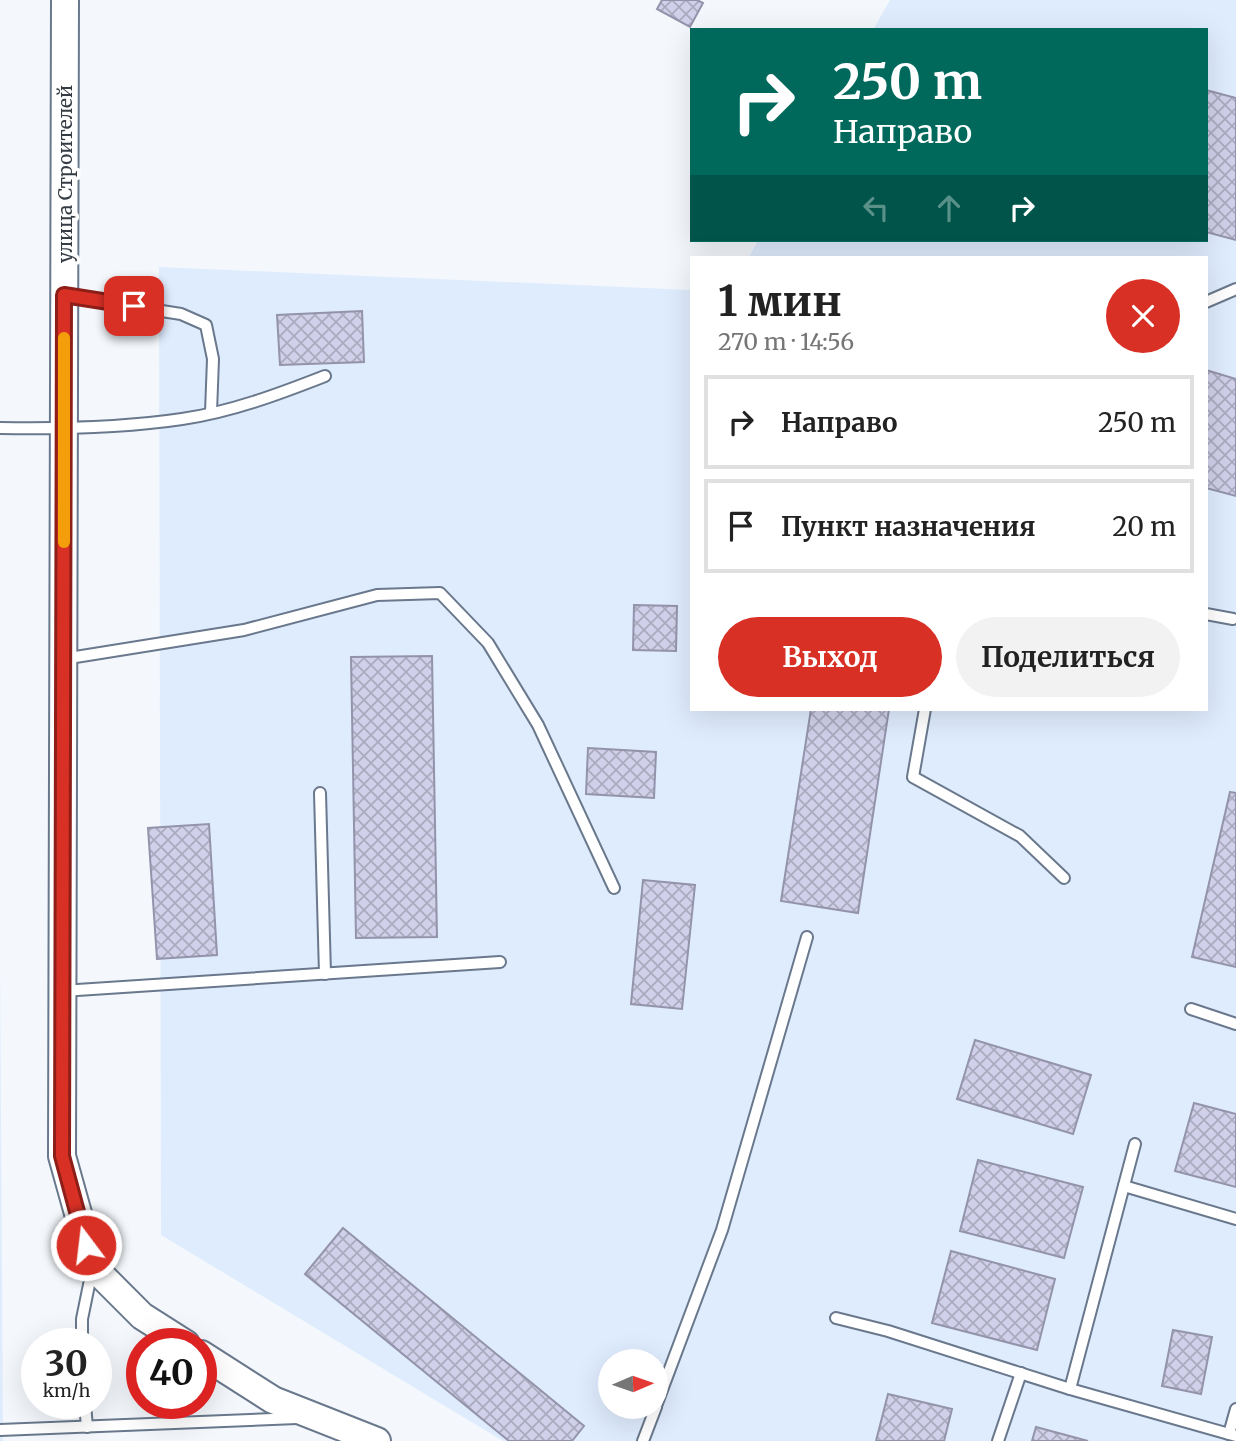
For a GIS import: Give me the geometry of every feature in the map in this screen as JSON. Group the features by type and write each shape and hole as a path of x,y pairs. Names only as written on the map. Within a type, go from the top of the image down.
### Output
{"street":[{"name":"улица Строителей","path":"65,0 62,1156 93,1267"},
{"path":"93,1267 142,1316 161,1328"},
{"path":"217,1364 273,1400 377,1441"}],"lane":[{"path":"1208,301 1236,289"},
{"path":"64,295 181,314 206,324 212,359 211,412"},
{"path":"0,428 64,429 183,419 273,396 325,376"},
{"path":"63,659 244,630 377,595 440,593 488,643 538,725 614,888"},
{"path":"1208,614 1233,619"},
{"path":"925,711 914,777 1020,835 1064,878"},
{"path":"320,793 325,974"},
{"path":"668,1375 722,1230 807,937"},
{"path":"62,991 500,962"},
{"path":"1191,1009 1236,1024"},
{"path":"1070,1389 1135,1144"},
{"path":"1124,1186 1236,1219"},
{"path":"82,1328 93,1267"},
{"path":"836,1318 888,1331 1070,1389 1233,1435 1236,1409"},
{"path":"998,1441 1021,1373"},
{"path":"0,1430 317,1418"},
{"path":"86,1419 87,1427"},
{"path":"643,1441 651,1419"}],"shaded area":[{"path":"890,0 1236,0 1236,1441 503,1441 161,1235 159,267 690,290 690,711 1208,711 1208,256 750,256 757,242 1208,242 1208,28 874,28"},
{"path":"0,957 3,1441 0,1441"}],"building":[{"path":"662,0 697,0 703,3 690,27 657,9"},
{"path":"1208,91 1236,98 1236,240 1208,233"},
{"path":"362,311 364,362 280,365 277,315"},
{"path":"1208,371 1236,379 1236,496 1208,489"},
{"path":"634,605 677,606 676,651 633,650"},
{"path":"432,656 437,937 356,938 351,657"},
{"path":"811,711 889,711 858,913 781,901"},
{"path":"588,748 656,752 654,798 586,794"},
{"path":"1230,792 1236,793 1236,967 1192,957"},
{"path":"209,824 217,955 157,959 148,828"},
{"path":"643,880 695,885 682,1009 631,1004"},
{"path":"975,1040 1091,1075 1073,1134 957,1099"},
{"path":"1194,1103 1236,1114 1236,1187 1175,1171"},
{"path":"978,1160 1083,1187 1064,1258 960,1231"},
{"path":"343,1228 584,1426 572,1441 509,1441 305,1274"},
{"path":"951,1251 1055,1279 1037,1350 932,1323"},
{"path":"1173,1330 1212,1337 1201,1394 1162,1386"},
{"path":"888,1394 952,1409 944,1441 876,1441"},
{"path":"1036,1427 1088,1441 1032,1441"}],"slow traffic":[{"path":"64,338 64,542"}],"route":[{"path":"86,1245 62,1156 64,295 134,306"}]}
